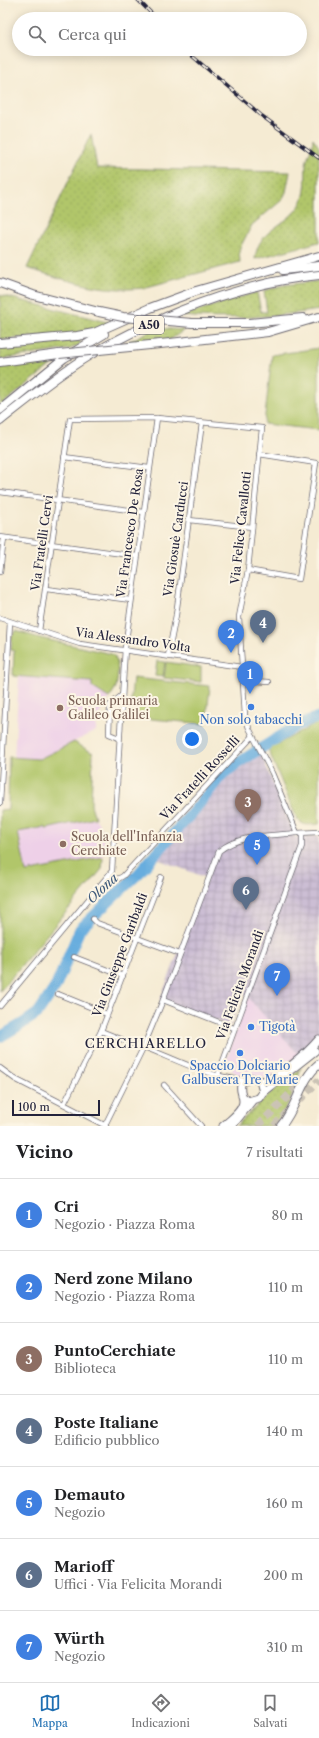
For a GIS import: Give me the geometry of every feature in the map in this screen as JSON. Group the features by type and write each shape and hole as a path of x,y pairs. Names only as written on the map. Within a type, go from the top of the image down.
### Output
{"highway":[{"path":"0,343 86,335 125,321 171,300 247,276 319,256"},
{"path":"247,276 319,266"},
{"name":"A50","path":"0,421 71,368 134,332 196,305 245,289 319,275"},
{"name":"A50","path":"0,283 33,295 123,317 192,323 249,323 319,316"},
{"path":"0,288 33,295"},
{"path":"0,362 59,354 268,332 319,316"},
{"path":"0,410 64,358 125,321"},
{"path":"281,1126 293,1110 310,1075 319,1064"}],"main road":[{"path":"223,1126 242,1106 240,1088 244,1080 252,1078 267,1080 309,1050 319,1039"},
{"path":"232,1126 252,1101 259,1098 263,1092 312,1054 319,1046"},
{"path":"260,1080 263,1092"},
{"path":"242,1096 252,1101"}],"street":[{"name":"Via Fratelli Cervi","path":"39,632 70,419 157,418"},
{"path":"157,418 202,423"},
{"name":"Via Francesco De Rosa","path":"108,877 112,867 124,650 157,418"},
{"name":"Via Felice Cavallotti","path":"202,423 262,428 248,570 238,630 245,716 253,736 266,759 300,833"},
{"name":"Via Giosuè Carducci","path":"168,656 176,614 202,423"},
{"path":"248,570 299,579 316,463 259,454"},
{"path":"64,456 149,468"},
{"path":"0,492 143,512"},
{"path":"189,520 252,527"},
{"path":"0,572 2,538 137,556"},
{"path":"46,589 131,600"},
{"name":"Via Alessandro Volta","path":"0,618 74,643 242,667"},
{"path":"0,803 10,622"},
{"path":"242,680 269,682"},
{"path":"119,738 109,734 108,719 110,705 121,696"},
{"name":"Via Fratelli Rosselli","path":"108,877 118,879 123,876 253,736"},
{"path":"0,1068 15,1078 105,1126 143,1048 163,1000 219,851 229,843 240,840 319,832"},
{"name":"Via Felicita Morandi","path":"218,1075 302,846 300,833"},
{"path":"0,1006 108,877"},
{"name":"Via Giuseppe Garibaldi","path":"64,1104 101,1031 161,877"},
{"path":"94,920 98,923 180,954"},
{"path":"74,957 123,976"},
{"path":"58,994 107,1014"},
{"path":"163,1000 234,1028"},
{"path":"101,1031 228,1079 240,1088"},
{"path":"228,1079 244,1080"},
{"path":"164,1085 201,1126"}],"shaded area":[{"name":"Scuola primaria Galileo Galilei","path":"19,677 92,682 92,687 109,698 96,719 96,731 39,759 14,758"},
{"path":"261,754 295,837 319,836 319,1036 299,1055 244,993 230,1026 160,1000 207,878 157,859 228,776"},
{"name":"Scuola dell'Infanzia Cerchiate","path":"95,818 104,832 103,857 26,872 18,832 45,827 46,829"},
{"path":"247,996 299,1055 268,1078 241,1077 225,1065"}],"green space":[{"path":"91,134 97,168 290,172 286,192 282,200 252,225 239,250 240,262 143,288 128,289 98,287 55,277 27,268"},
{"path":"313,138 319,147 319,242 255,259 257,249 266,235 285,221 301,204 305,188 306,165"},
{"path":"319,281 319,310 250,317 216,318 181,316 257,292 261,312 267,312 264,291 284,285"},
{"path":"0,295 111,323 85,332 57,336 0,340"},
{"path":"155,328 184,330 170,340 125,344"},
{"path":"79,340 81,344 70,349 0,359 0,347 48,341"},
{"path":"319,348 319,430 264,424 272,355"},
{"path":"60,358 0,406 0,365"},
{"path":"16,631 40,638 112,654 116,660 118,674 116,687 109,698 92,687 92,682 13,676 14,651 11,650 12,636"},
{"path":"157,661 165,662 163,677 155,676"},
{"path":"166,662 201,667 201,682 164,678"},
{"path":"133,678 210,686 206,724 129,717"},
{"path":"319,722 319,824 306,825 296,817 268,749"},
{"path":"74,742 93,753 91,805 95,818 46,829 45,827 18,832 26,872 103,857 102,869 0,991 0,810 8,809 9,757 39,759"},
{"path":"301,1068 287,1106 271,1126 236,1126 275,1089"}],"waterway":[{"name":"Olona","path":"0,1037 38,1013 56,986 80,929 139,873 197,807 221,776 238,763 298,725 319,717"}],"tunnel":[{"path":"258,1126 305,1079"},
{"path":"274,1126 319,1080"}],"railway":[{"path":"138,0 150,12"},
{"path":"192,56 262,116 319,158"}],"place":[{"name":"Poste Italiane","path":"263,643"},
{"name":"Nerd zone Milano","path":"231,653"},
{"name":"Cri","path":"250,694"},
{"name":"Non solo tabacchi","path":"251,707"},
{"name":"Scuola primaria Galileo Galilei","path":"60,708"},
{"name":"PuntoCerchiate","path":"248,822"},
{"name":"Scuola dell'Infanzia Cerchiate","path":"63,844"},
{"name":"Demauto","path":"257,865"},
{"name":"Marioff","path":"246,910"},
{"name":"Würth","path":"277,996"},
{"name":"Tigotà","path":"251,1027"},
{"name":"Spaccio Dolciario Galbusera Tre Marie","path":"240,1053"}],"district":[{"name":"CERCHIARELLO","path":"146,1043"}]}
